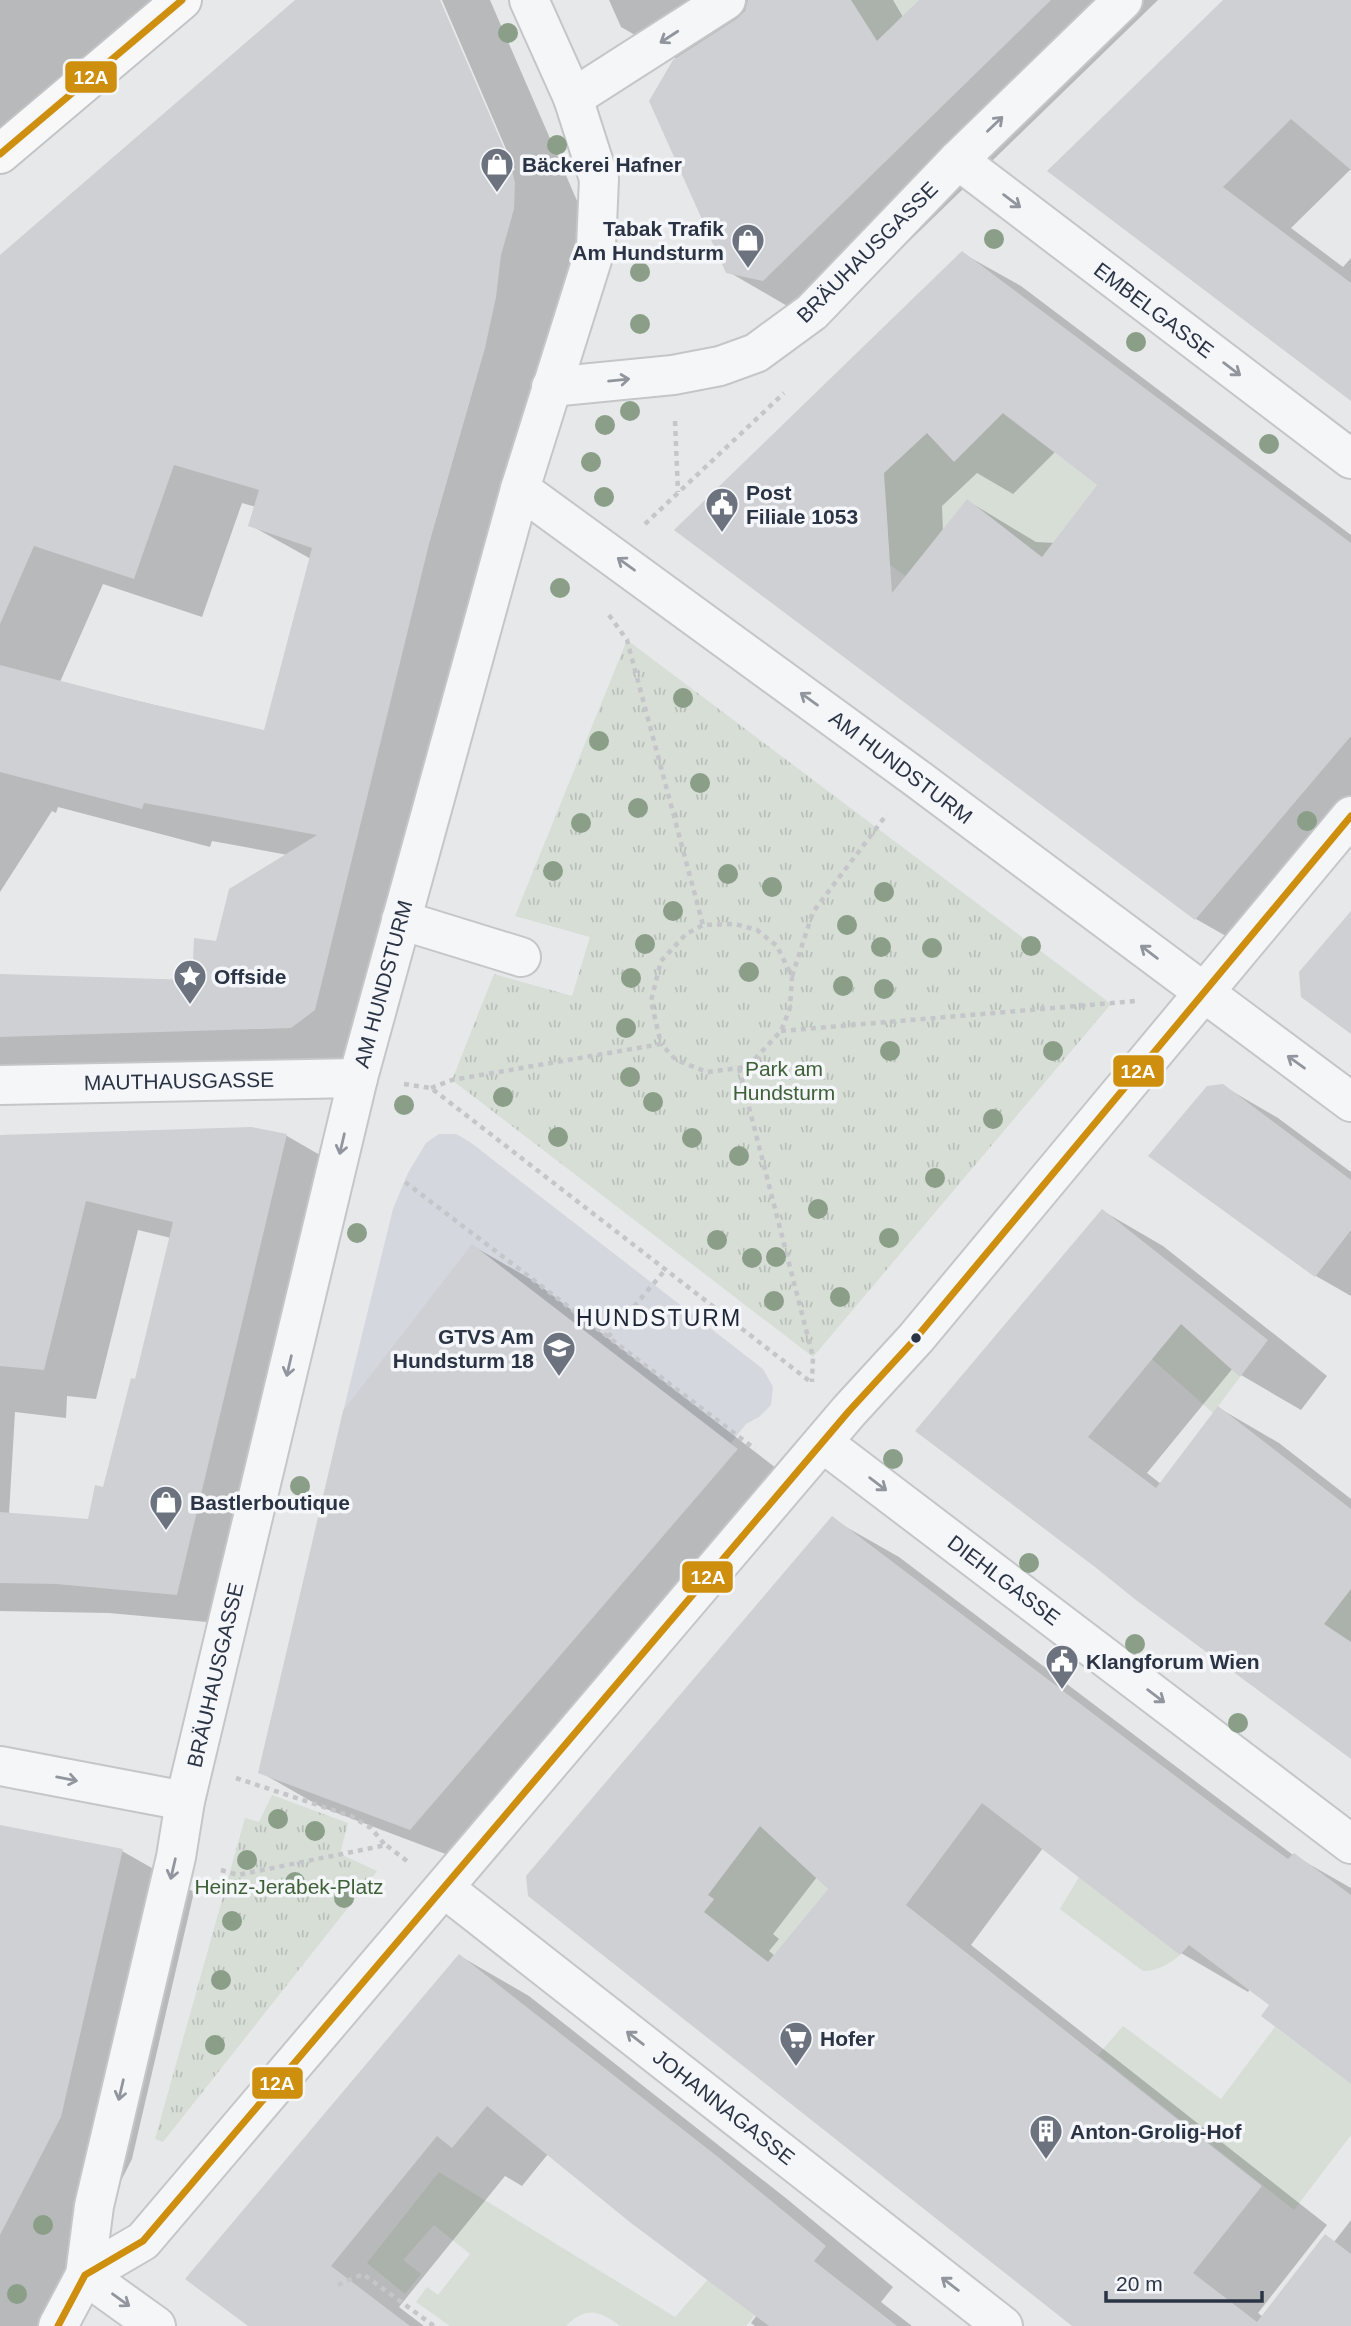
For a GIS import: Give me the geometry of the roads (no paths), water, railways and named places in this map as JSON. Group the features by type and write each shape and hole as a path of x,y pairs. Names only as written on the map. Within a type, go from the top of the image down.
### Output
{"main road":[{"path":"0,154 182,0"}],"street":[{"name":"AM HUNDSTURM","path":"358,1078 520,489 596,247 599,179 573,98 529,0"},
{"path":"573,98 726,0"},
{"name":"BRÄUHAUSGASSE","path":"551,387 673,374 720,366 756,353 812,312 958,160 1123,0"},
{"name":"EMBELGASSE","path":"958,160 1351,460"},
{"name":"AM HUNDSTURM","path":"520,489 915,777 1351,1102"},
{"path":"58,2326 85,2275 143,2241 849,1411 916,1338 1351,816"},
{"path":"401,920 522,957"},
{"name":"BRÄUHAUSGASSE","path":"85,2275 94,2206 176,1857 189,1785 358,1078"},
{"name":"MAUTHAUSGASSE","path":"0,1085 358,1078"},
{"name":"DIEHLGASSE","path":"823,1443 1351,1844"},
{"path":"0,1766 189,1785"},
{"name":"JOHANNAGASSE","path":"444,1888 1003,2326"},
{"path":"85,2275 156,2326"}],"place":[{"name":"Bäckerei Hafner","path":"497,194"},
{"name":"Tabak Trafik Am Hundsturm","path":"748,270"},
{"name":"Post Filiale 1053","path":"722,534"},
{"name":"Offside","path":"190,1006"},
{"name":"GTVS Am Hundsturm 18","path":"559,1378"},
{"name":"Bastlerboutique","path":"166,1532"},
{"name":"Klangforum Wien","path":"1062,1691"},
{"name":"Hofer","path":"796,2068"},
{"name":"Anton-Grolig-Hof","path":"1046,2161"}],"district":[{"name":"HUNDSTURM","path":"659,1318"}],"park label":[{"name":"Park am Hundsturm","path":"784,1080"},
{"name":"Heinz-Jerabek-Platz","path":"289,1886"}]}
